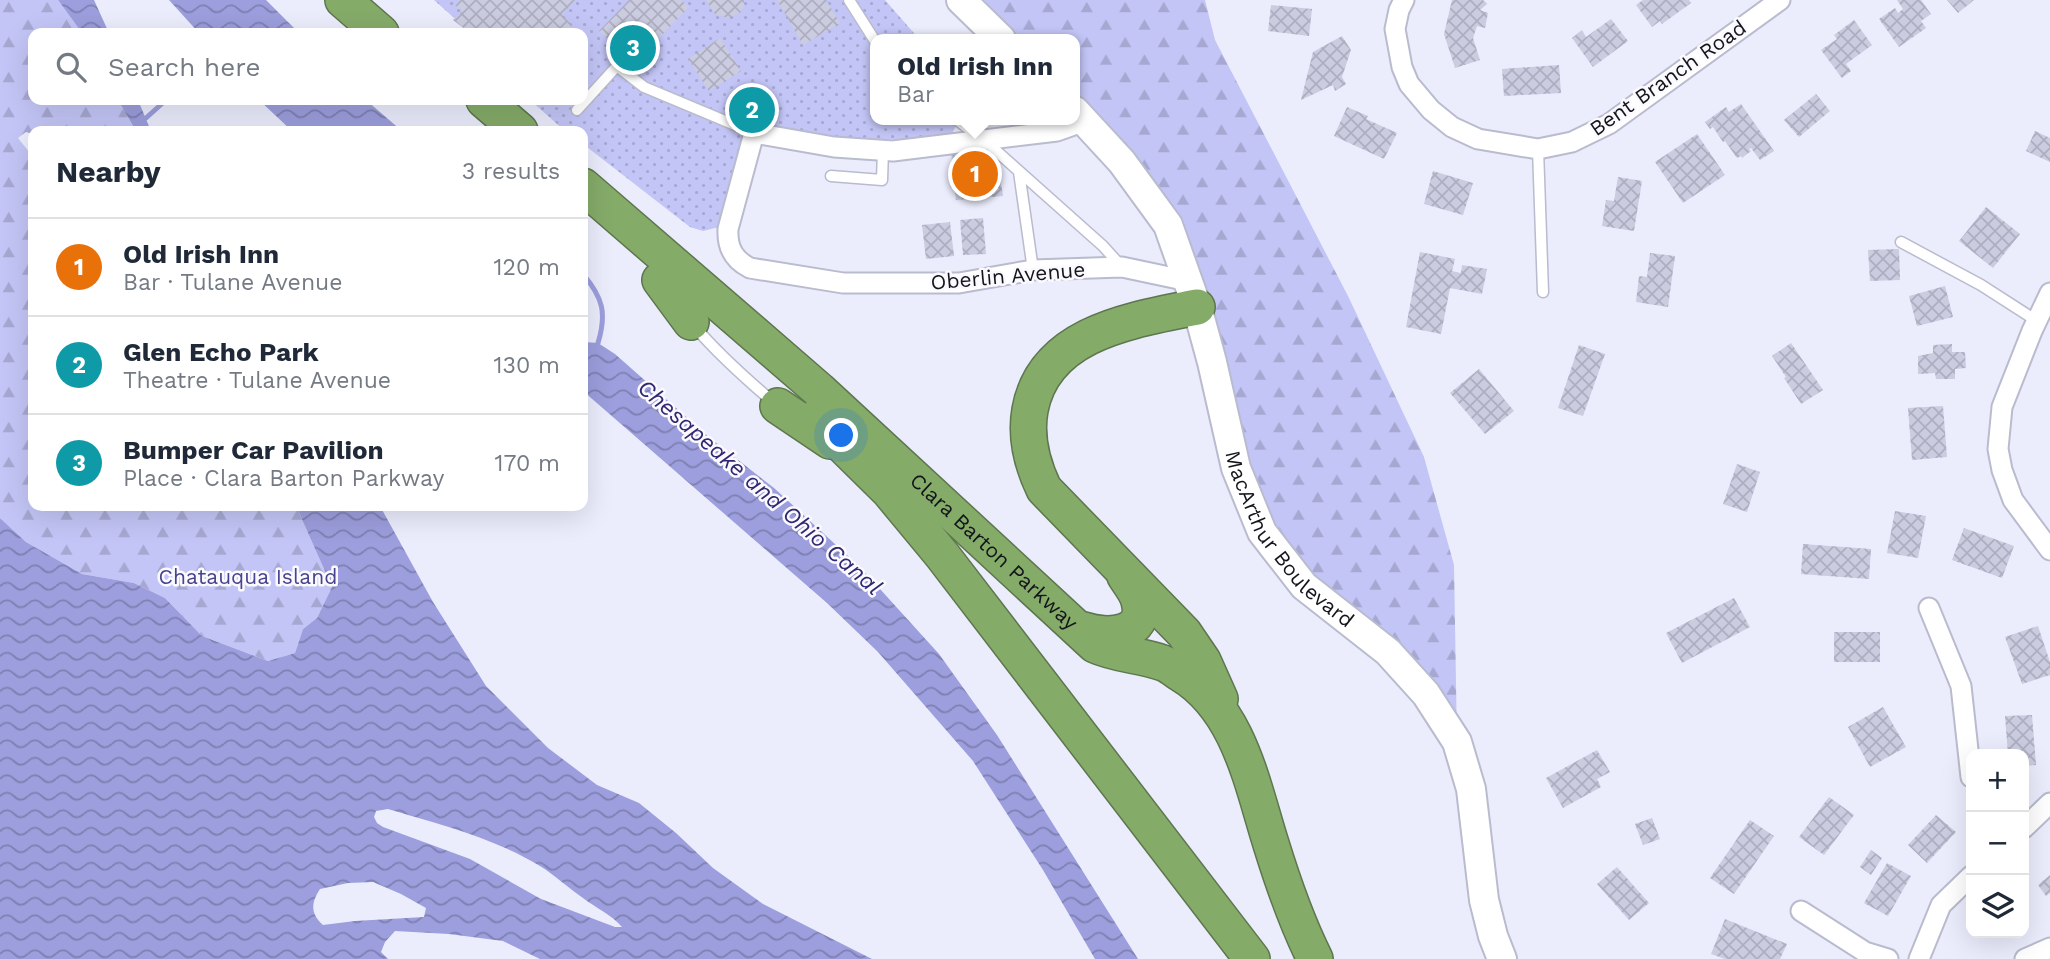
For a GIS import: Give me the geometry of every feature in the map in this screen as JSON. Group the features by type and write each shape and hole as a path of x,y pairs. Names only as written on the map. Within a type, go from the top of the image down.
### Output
{"highway":[{"path":"343,0 375,28"},
{"path":"371,0 402,28"},
{"path":"462,105 486,126"},
{"path":"490,105 514,126"},
{"name":"Clara Barton Parkway","path":"588,190 819,390 1096,645 1109,651 1162,663 1198,685 1212,699 1230,725 1251,778 1288,895 1315,959"},
{"name":"Clara Barton Parkway","path":"588,215 819,421 889,491 942,555 1251,953"},
{"path":"660,279 691,322"},
{"path":"1193,294 1145,318 1111,328 1065,350 1037,384 1031,401 1028,439 1036,473 1044,489 1119,568 1173,619 1194,646 1211,676 1230,725"},
{"path":"778,406 820,433 889,491"},
{"path":"1076,627 1091,633 1118,635 1128,631 1135,623 1141,608 1139,597 1119,568"},
{"path":"1286,959 1294,940 1288,895"}],"main road":[{"path":"961,0 996,34"},
{"name":"MacArthur Boulevard","path":"1080,116 1122,162 1168,225 1193,294 1213,362 1236,468 1262,532 1304,586 1388,652 1426,694 1457,741 1471,789 1485,900 1493,936 1502,959"}],"street":[{"name":"Bent Branch Road","path":"1404,0 1395,29 1402,67 1409,84 1431,110 1452,127 1478,139 1538,149 1572,142 1609,124 1780,0"},
{"path":"754,133 834,148 893,150 1057,131 1066,125"},
{"name":"Oberlin Avenue","path":"754,133 728,229 727,243 733,254 750,268 843,283 959,283 1033,270 1122,267 1193,294"},
{"path":"2050,293 2002,407 1998,449 2013,500 2050,550"},
{"path":"1929,608 1961,686 1968,749"},
{"path":"2029,823 2050,803"},
{"path":"1919,959 1941,905 1966,881"},
{"path":"1801,911 1865,952 1888,959"},
{"path":"2025,959 2050,948"}],"lane":[{"path":"849,0 871,34"},
{"path":"588,98 617,66 644,87 754,133"},
{"path":"577,110 582,105"},
{"path":"964,125 1103,246 1122,267"},
{"path":"1538,149 1543,292"},
{"path":"831,176 882,180 883,150"},
{"path":"1018,171 1033,270"},
{"path":"1901,242 1981,285 2036,321"},
{"path":"691,322 743,377 778,406"}],"green space":[{"name":"Chatauqua Island","path":"0,0 58,0 78,28 28,28 28,105 121,105 133,126 28,126 28,133 18,138 28,151 28,511 298,511 332,587 317,618 303,629 295,653 268,661 202,636 165,598 134,583 82,574 26,542 0,518"},
{"path":"434,0 885,0 915,34 870,34 870,125 956,125 951,137 874,139 801,132 750,121 719,227 703,231 690,227 588,148 588,126 559,126 536,105 588,105 588,28 465,28"},
{"path":"961,0 1205,0 1215,40 1348,296 1424,457 1454,565 1457,742 1262,532 1168,225 1080,117 1080,34 996,34"}],"water":[{"path":"58,0 94,0 107,28 78,28"},
{"path":"169,0 266,0 294,28 194,28"},
{"path":"121,105 140,105 149,126 133,126"},
{"path":"264,105 372,105 396,126 287,126"},
{"name":"Chesapeake and Ohio Canal","path":"588,342 598,343 615,354 710,438 774,488 860,567 939,654 997,735 1138,959 1095,959 1043,870 973,761 878,652 827,603 588,395"},
{"path":"298,511 383,511 433,602 486,686 548,748 597,785 639,803 713,868 763,904 872,959 540,959 503,941 395,931 385,942 381,952 388,959 0,959 0,518 26,542 82,574 134,583 165,598 202,636 268,661 295,653 303,629 317,618 332,587","holes":["388,809 504,847 546,870 622,927 615,927 541,899 470,859 383,827 374,817 376,811","373,882 426,908 424,917 323,925 314,912 315,899 320,889 348,883"]}],"building":[{"path":"460,0 575,0 562,15 572,25 570,28 463,28 453,20 462,11 455,5"},
{"path":"629,0 681,0 689,7 634,64 599,31"},
{"path":"706,0 744,0 744,6 740,13 728,18 715,14"},
{"path":"777,0 826,0 840,23 803,45"},
{"path":"1452,0 1483,0 1487,4 1480,10 1488,13 1485,28 1477,26 1473,38 1480,60 1455,68 1444,34"},
{"path":"1643,0 1689,0 1691,3 1662,24 1660,21 1652,27 1636,5"},
{"path":"1897,0 1921,0 1931,14 1921,21 1926,28 1899,47 1879,19 1895,8 1898,13 1903,9"},
{"path":"1947,0 1974,0 1958,13"},
{"path":"1271,5 1312,9 1309,36 1268,31"},
{"path":"1611,19 1628,41 1593,67 1572,38 1582,30 1586,37"},
{"path":"1854,20 1872,45 1846,64 1851,71 1842,78 1821,50 1837,39 1834,35"},
{"path":"1342,36 1351,50 1342,77 1346,84 1335,91 1333,85 1301,100 1313,52"},
{"path":"720,38 741,71 709,91 688,59"},
{"path":"1559,65 1561,93 1504,96 1502,69"},
{"path":"1816,94 1830,111 1799,137 1784,120"},
{"path":"1741,104 1774,151 1760,160 1751,148 1742,158 1737,158 1713,127 1710,129 1705,122 1726,107 1729,112"},
{"path":"1347,107 1397,133 1384,159 1334,136"},
{"path":"2035,131 2050,138 2050,162 2026,151"},
{"path":"1697,134 1725,175 1683,203 1655,162"},
{"path":"979,149 983,162 991,166 1001,183 1003,196 956,200 951,151"},
{"path":"1433,171 1473,183 1463,215 1424,204"},
{"path":"1618,177 1642,181 1634,231 1602,226 1606,200 1614,201"},
{"path":"1986,207 2020,234 1993,268 1959,241"},
{"path":"983,218 986,254 963,255 960,220"},
{"path":"950,222 954,256 926,259 922,225"},
{"path":"1899,249 1900,280 1870,281 1868,250"},
{"path":"1420,252 1455,259 1452,271 1461,273 1462,265 1487,269 1482,294 1450,288 1441,334 1406,327"},
{"path":"1650,253 1675,256 1668,307 1636,302 1639,276 1647,277"},
{"path":"1945,286 1953,317 1917,326 1909,296"},
{"path":"1791,343 1823,390 1801,404 1772,356"},
{"path":"1952,344 1952,352 1965,352 1966,368 1955,369 1955,379 1936,379 1935,373 1918,374 1918,356 1933,353 1933,345"},
{"path":"1579,345 1605,354 1583,416 1558,408"},
{"path":"1479,369 1514,411 1485,434 1450,393"},
{"path":"1943,406 1947,457 1912,460 1908,408"},
{"path":"1737,464 1760,472 1747,512 1723,504"},
{"path":"1895,511 1926,516 1918,558 1887,553"},
{"path":"1964,528 2014,546 2002,578 1952,560"},
{"path":"1803,544 1871,549 1869,579 1801,574"},
{"path":"1734,598 1750,627 1682,663 1666,633"},
{"path":"2038,626 2050,662 2050,675 2022,684 2005,637"},
{"path":"1834,632 1880,632 1880,662 1834,662"},
{"path":"1883,707 1906,747 1870,767 1848,727"},
{"path":"2032,715 2036,765 2029,766 2029,749 2008,749 2005,716"},
{"path":"1597,750 1610,772 1597,779 1601,787 1563,808 1546,778"},
{"path":"1829,797 1854,815 1824,855 1799,837"},
{"path":"1936,815 1956,832 1927,863 1908,845"},
{"path":"1652,818 1660,839 1643,845 1635,824"},
{"path":"1750,820 1774,836 1734,894 1710,878"},
{"path":"1871,850 1882,858 1871,875 1860,867"},
{"path":"1887,863 1911,876 1888,916 1864,903"},
{"path":"1617,867 1649,903 1629,920 1597,884"},
{"path":"2050,875 2050,893 2046,896 2038,885"},
{"path":"1725,919 1787,944 1780,959 1725,959 1711,954"}],"waterway":[{"path":"146,118 160,105"},
{"path":"588,281 601,306 602,323 598,343"}],"place":[{"name":"Bumper Car Pavilion","path":"633,48"},
{"name":"Glen Echo Park","path":"752,110"},
{"name":"Old Irish Inn","path":"975,174"}]}
